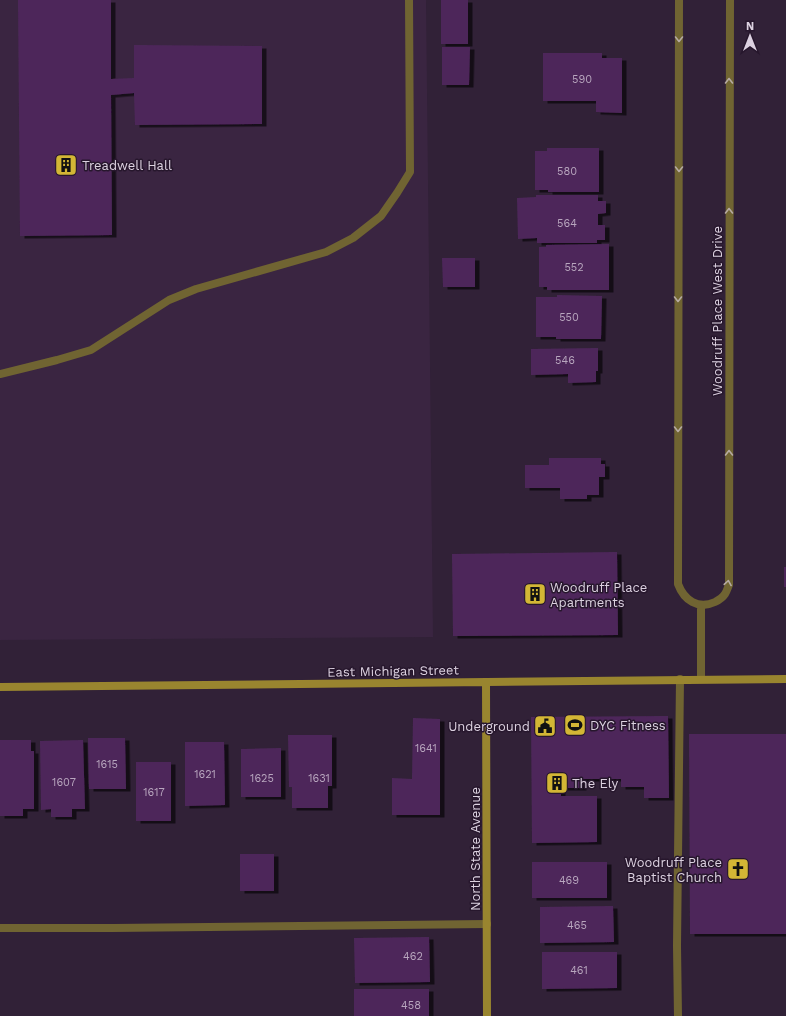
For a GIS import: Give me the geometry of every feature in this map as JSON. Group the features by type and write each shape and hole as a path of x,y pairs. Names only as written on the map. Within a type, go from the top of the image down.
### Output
{"main road":[{"name":"East Michigan Street","path":"0,687 786,679"},
{"name":"North State Avenue","path":"486,682 487,1016"}],"street":[{"path":"0,374 91,350 169,300 204,287 326,252 353,238 380,216 410,172 409,0"},
{"path":"679,0 678,584 684,597 694,604 701,605 701,679"},
{"name":"Woodruff Place West Drive","path":"701,605 711,604 719,600 725,594 729,585 730,0"},
{"path":"678,1016 677,946 680,679"},
{"path":"0,928 487,924"}],"shaded area":[{"path":"0,0 426,0 433,637 0,640"}],"building":[{"name":"Treadwell Hall","path":"18,0 111,0 111,79 134,78 134,45 262,46 262,124 135,125 134,93 111,95 112,235 20,236"},
{"path":"441,0 468,0 468,44 441,44"},
{"path":"442,47 470,47 469,85 442,85"},
{"path":"543,53 602,53 602,58 622,58 622,113 596,112 596,101 543,101"},
{"path":"547,148 599,148 599,192 548,192 548,190 535,190 535,151 547,151"},
{"path":"536,195 598,195 598,201 606,201 606,213 598,214 598,225 605,225 605,240 597,240 597,243 537,243 537,238 518,239 517,198 536,197"},
{"path":"609,244 609,290 547,290 547,287 539,287 539,247 546,247 546,245"},
{"path":"442,258 475,258 475,287 443,287"},
{"path":"557,295 602,296 601,339 556,339 556,337 536,337 536,297 557,297"},
{"path":"598,348 598,371 596,371 596,382 568,383 568,374 531,375 531,349"},
{"path":"549,458 601,458 601,464 605,464 605,477 599,477 599,495 587,495 587,499 560,499 560,488 525,488 525,465 549,465"},
{"name":"Woodruff Place Apartments","path":"617,552 618,635 453,636 452,554"},
{"path":"784,567 786,567 786,587 784,587"},
{"name":"The Ely","path":"668,716 669,798 644,798 644,787 621,787 621,779 582,779 582,788 561,788 561,796 597,796 597,842 532,843 531,717"},
{"path":"413,718 440,719 440,815 392,815 392,778 412,779"},
{"name":"Woodruff Place Baptist Church","path":"689,734 786,734 786,934 690,934"},
{"path":"288,735 332,735 332,786 328,786 328,808 292,808 292,787 289,787"},
{"path":"88,738 125,738 126,789 89,789"},
{"path":"0,740 31,740 31,751 34,751 34,809 23,809 23,816 0,816"},
{"path":"83,740 85,809 72,809 72,817 51,817 51,809 41,810 40,741"},
{"path":"185,742 224,742 225,805 185,806"},
{"path":"281,748 281,797 241,797 241,749"},
{"path":"136,762 171,762 171,821 136,821"},
{"path":"240,854 274,854 274,891 240,891"},
{"path":"532,862 607,862 607,898 532,898"},
{"path":"613,906 614,942 540,943 540,907"},
{"path":"429,937 430,982 355,983 354,938"},
{"path":"542,952 617,952 617,988 542,989"},
{"path":"354,989 429,989 429,1016 354,1016"}],"place":[{"name":"Treadwell Hall","path":"66,165"},
{"name":"Woodruff Place Apartments","path":"535,594"},
{"name":"DYC Fitness","path":"575,725"},
{"name":"Underground","path":"545,726"},
{"name":"The Ely","path":"557,783"},
{"name":"Woodruff Place Baptist Church","path":"738,869"}]}
